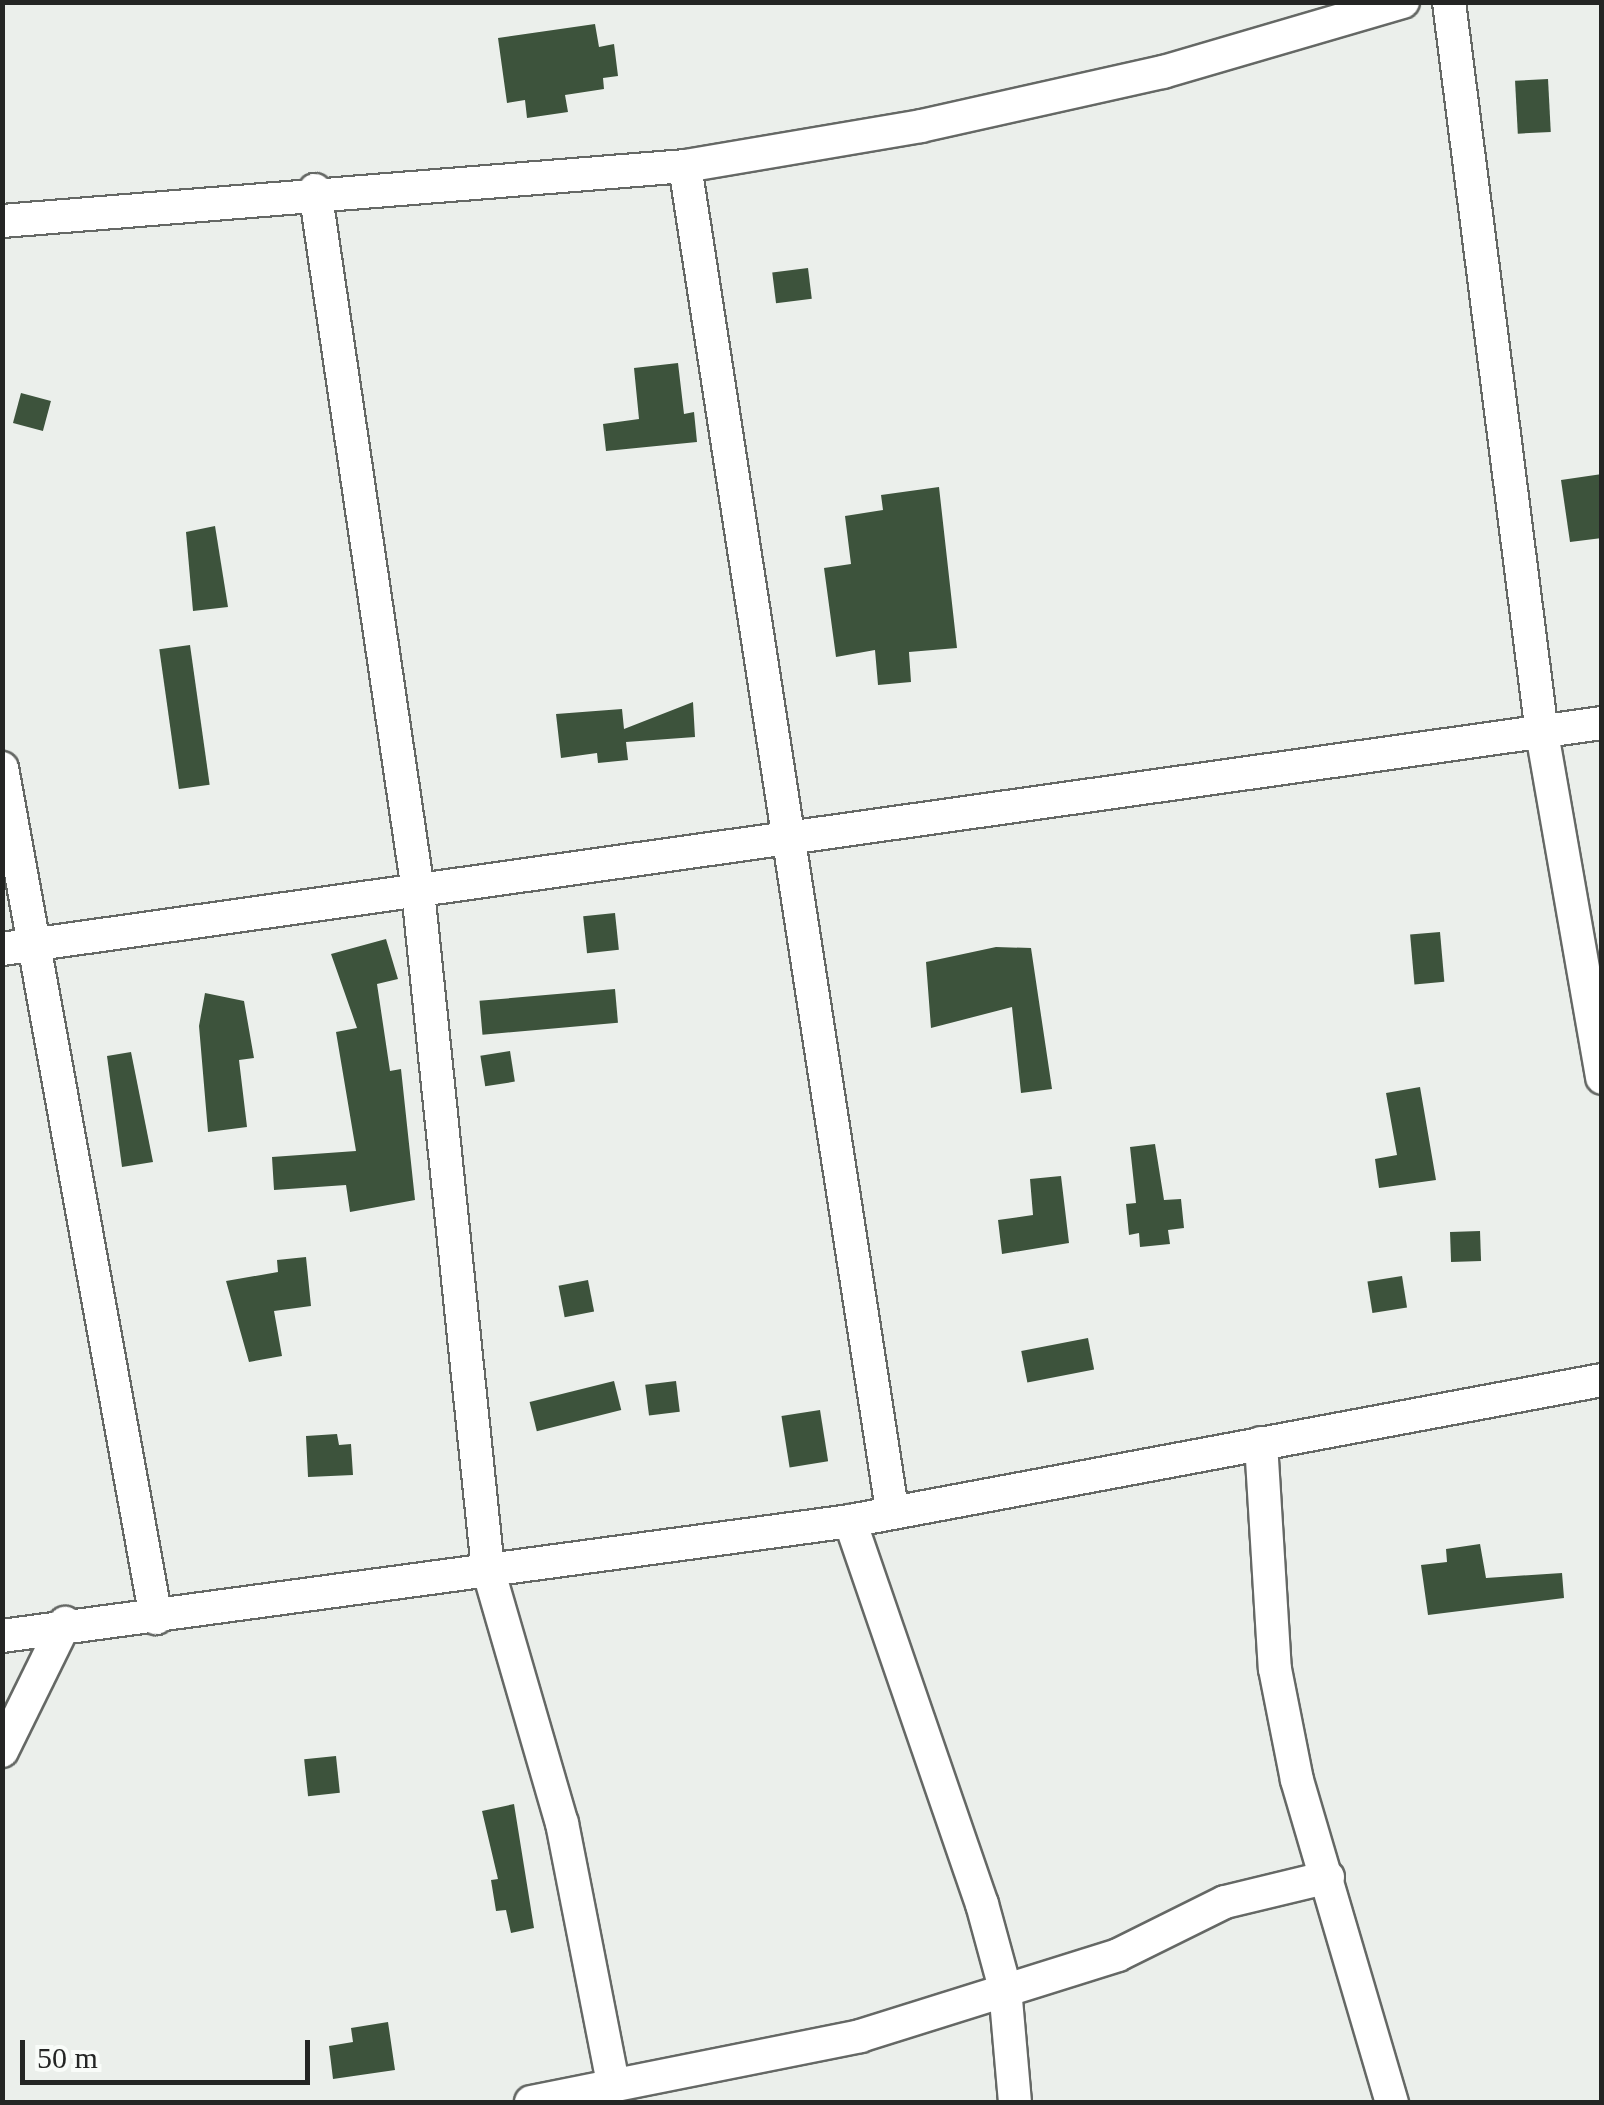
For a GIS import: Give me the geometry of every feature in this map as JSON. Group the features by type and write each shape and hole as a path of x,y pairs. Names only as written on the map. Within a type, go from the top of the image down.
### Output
{"street":[{"path":"2,221 315,190 685,166 920,126 1163,72 1402,2"},
{"path":"1448,2 1542,733 1602,1078"},
{"path":"685,166 892,1510"},
{"path":"315,190 418,891 488,1569 562,1823 613,2083"},
{"path":"17,947 1602,723"},
{"path":"2,768 17,947 156,1618"},
{"path":"2,1636 65,1623 156,1618 850,1521 892,1510 1602,1380"},
{"path":"1262,1443 1275,1669 1296,1780 1392,2102"},
{"path":"850,1521 1004,1988 1015,2102"},
{"path":"2,1751 65,1623"},
{"path":"532,2102 860,2036 1118,1955 1224,1902 1328,1877"}],"building":[{"path":"595,24 599,47 614,44 618,76 603,78 604,89 565,95 568,112 527,118 525,100 507,103 498,38"},
{"path":"1548,79 1551,132 1518,134 1515,81"},
{"path":"808,268 812,299 776,303 772,272"},
{"path":"678,363 684,414 694,412 697,442 606,451 603,424 639,419 634,368"},
{"path":"21,393 51,401 43,431 13,423"},
{"path":"1602,474 1602,538 1570,542 1561,480"},
{"path":"939,487 957,648 909,652 911,682 878,685 875,650 836,657 824,568 851,564 845,516 883,510 881,495"},
{"path":"215,526 228,607 193,611 186,532"},
{"path":"190,645 210,785 179,789 159,649"},
{"path":"693,702 695,737 626,742 628,760 598,763 597,753 561,758 556,714 622,709 624,729"},
{"path":"615,913 619,950 587,953 583,916"},
{"path":"1440,932 1444,982 1414,984 1410,935"},
{"path":"386,939 398,979 377,984 390,1071 401,1069 415,1200 350,1212 346,1185 274,1190 272,1157 356,1151 336,1032 357,1028 331,954"},
{"path":"996,947 1031,948 1052,1089 1021,1093 1012,1007 931,1028 926,962"},
{"path":"615,989 618,1023 482,1035 480,1001"},
{"path":"205,993 244,1001 254,1058 239,1060 247,1127 208,1132 199,1026"},
{"path":"510,1051 515,1082 485,1086 480,1056"},
{"path":"131,1052 153,1162 122,1167 107,1056"},
{"path":"1420,1087 1436,1180 1379,1188 1375,1159 1397,1155 1386,1093"},
{"path":"1155,1144 1164,1200 1181,1199 1184,1228 1168,1230 1170,1244 1140,1247 1139,1233 1129,1235 1126,1204 1136,1203 1130,1147"},
{"path":"1061,1176 1069,1243 1002,1254 998,1220 1033,1215 1030,1179"},
{"path":"1480,1231 1481,1261 1451,1262 1450,1232"},
{"path":"306,1257 311,1306 274,1311 282,1356 249,1362 226,1281 278,1272 277,1260"},
{"path":"1402,1276 1407,1308 1372,1313 1367,1281"},
{"path":"588,1280 594,1311 565,1317 559,1286"},
{"path":"1088,1338 1094,1369 1027,1382 1021,1351"},
{"path":"614,1381 621,1410 537,1431 530,1402"},
{"path":"676,1381 680,1412 649,1416 645,1385"},
{"path":"820,1410 828,1461 790,1467 781,1416"},
{"path":"337,1434 339,1445 351,1444 353,1475 308,1477 306,1436"},
{"path":"1480,1544 1486,1578 1562,1573 1564,1598 1428,1615 1421,1565 1447,1562 1446,1549"},
{"path":"336,1756 340,1793 308,1796 304,1759"},
{"path":"514,1804 534,1928 511,1933 506,1910 496,1911 491,1880 498,1879 482,1811"},
{"path":"388,2022 395,2070 333,2079 329,2046 353,2042 351,2028"}]}
